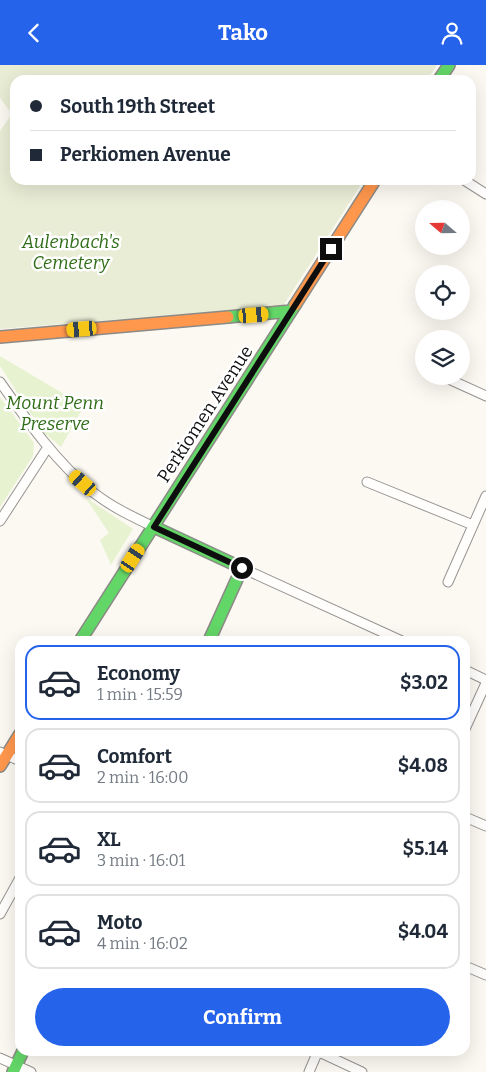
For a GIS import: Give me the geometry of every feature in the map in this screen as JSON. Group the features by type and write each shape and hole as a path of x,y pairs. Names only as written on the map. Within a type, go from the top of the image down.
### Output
{"main road":[{"name":"Perkiomen Avenue","path":"83,636 372,185"},
{"path":"0,337 291,311"},
{"path":"154,527 242,568 211,636"},
{"path":"0,765 3,754 15,741"},
{"path":"15,1069 21,1056"}],"street":[{"path":"472,185 486,194"},
{"path":"0,382 48,447 95,493 125,513 154,527"},
{"path":"462,385 486,396"},
{"path":"0,521 48,447"},
{"path":"367,482 473,525"},
{"path":"448,582 486,495"},
{"path":"242,568 391,636"},
{"path":"470,673 486,681 470,718"},
{"path":"3,754 15,759"},
{"path":"470,819 486,827"},
{"path":"0,914 15,887"},
{"path":"470,968 486,975"},
{"path":"309,1072 316,1056"},
{"path":"328,1056 362,1072"},
{"path":"0,1058 15,1069 31,1072"}],"green space":[{"name":"Aulenbach's Cemetery","path":"0,65 437,65 430,75 10,75 10,111 0,98"},
{"name":"Aulenbach's Cemetery","path":"10,117 10,185 361,185 283,306 0,329 0,131"},
{"name":"Mount Penn Preserve","path":"0,356 84,406 61,447 42,431 0,366"},
{"name":"Mount Penn Preserve","path":"0,397 34,443 33,456 0,507"},
{"path":"85,497 133,529 111,565 100,540 109,533"}],"traffic: fast":[{"path":"442,75 449,65"},
{"path":"83,636 295,305"},
{"path":"228,317 291,311"},
{"path":"154,527 242,568 211,636"},
{"path":"13,1072 21,1056"}],"traffic: slow":[{"path":"295,305 372,185"},
{"path":"0,337 228,317"},
{"path":"0,766 15,742"}],"route":[{"path":"242,568 154,527 331,249"}]}
